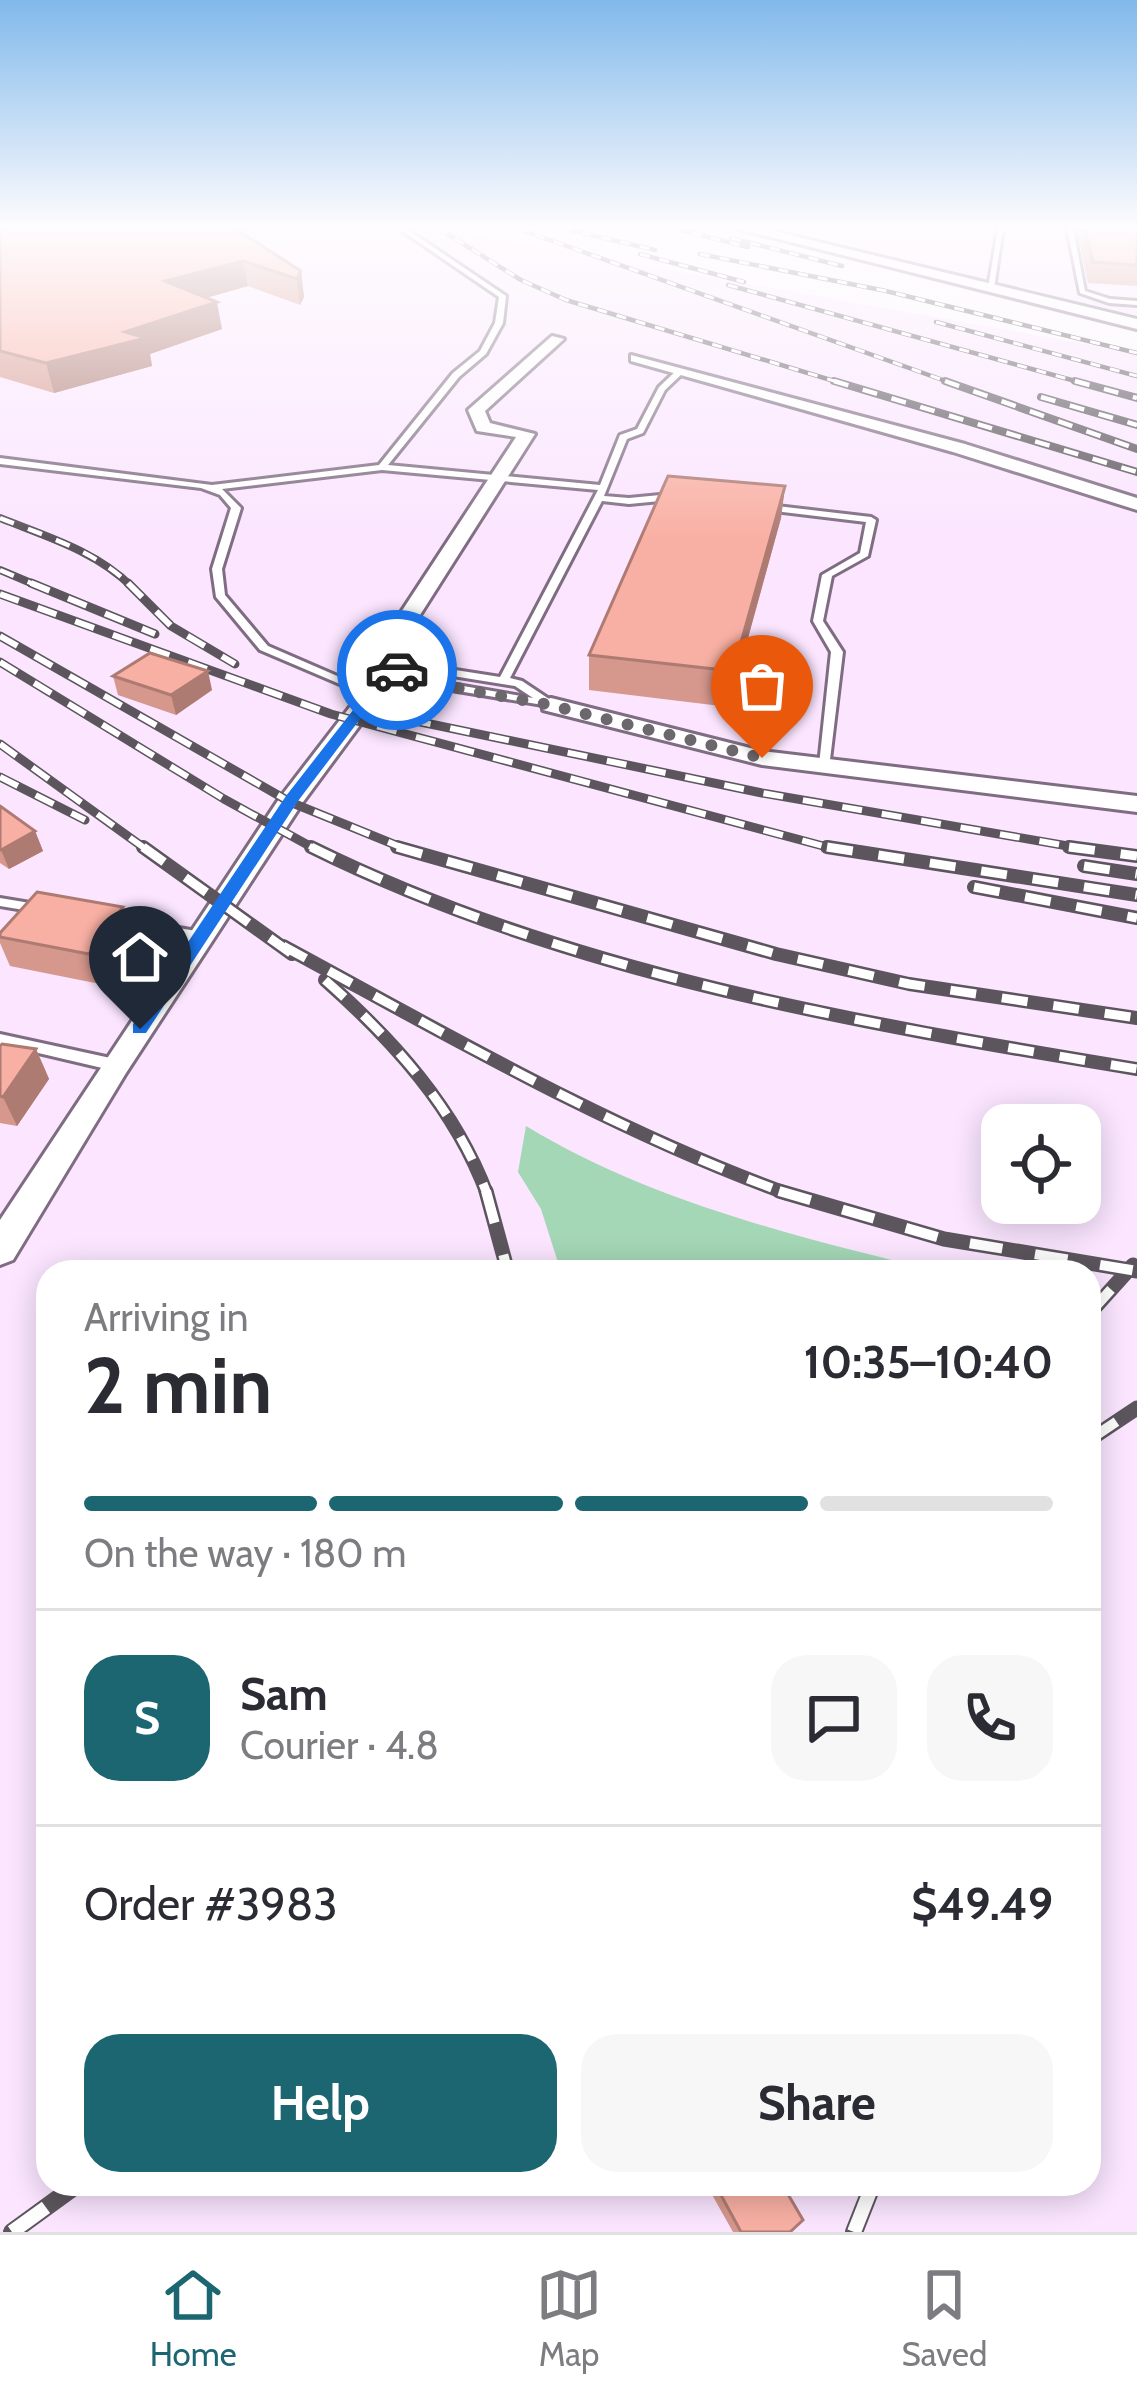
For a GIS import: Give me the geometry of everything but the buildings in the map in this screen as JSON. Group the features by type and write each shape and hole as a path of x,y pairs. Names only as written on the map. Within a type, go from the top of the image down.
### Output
{"street":[{"path":"0,1250 292,799 363,706 368,698 361,690 527,434 483,427 476,410 557,339"},
{"path":"636,358 959,448 1137,504"},
{"path":"550,705 762,758 1137,804"}],"lane":[{"path":"382,467 456,375 483,352 494,332"},
{"path":"503,681 601,493 623,437 640,430 662,389 681,371"},
{"path":"0,461 131,474 212,488 382,467 601,493 686,496"},
{"path":"212,488 236,508 217,569 220,595 264,648 361,690"},
{"path":"743,502 768,510 871,520 865,554 827,575 818,621 837,652 825,765"},
{"path":"379,661 518,683 550,705"},
{"path":"379,661 424,682 550,705"},
{"path":"0,902 68,914"},
{"path":"90,918 202,937"},
{"path":"0,1039 116,1065"}],"shaded area":[{"path":"0,332 1020,332 1137,353 1137,2232 0,2232"}],"green space":[{"path":"526,1126 574,1153 674,1196 894,1260 557,1260 541,1209 518,1172"}],"railway":[{"path":"672,332 844,384"},
{"path":"808,332 954,384"},
{"path":"899,332 1086,384"},
{"path":"974,332 1137,376"},
{"path":"1053,332 1137,353"},
{"path":"834,381 1137,472"},
{"path":"945,381 1137,449"},
{"path":"1075,381 1137,398"},
{"path":"1041,397 1137,425"},
{"path":"0,518 86,554 131,586"},
{"path":"0,570 38,586"},
{"path":"31,583 155,634"},
{"path":"128,583 131,586"},
{"path":"131,586 171,626 235,664"},
{"path":"0,594 331,714 838,850"},
{"path":"0,636 290,802 408,850"},
{"path":"0,662 314,848"},
{"path":"411,720 762,793 1089,850"},
{"path":"0,744 147,850"},
{"path":"0,777 85,820"},
{"path":"143,847 292,954"},
{"path":"397,847 776,954 909,984 1137,1018"},
{"path":"827,847 1137,895"},
{"path":"1069,847 1089,850"},
{"path":"314,848 509,929 611,961 820,1012 1137,1069"},
{"path":"1089,850 1137,856"},
{"path":"1084,866 1137,874"},
{"path":"974,887 1137,918"},
{"path":"283,946 594,1111 784,1192"},
{"path":"325,980 374,1027 440,1104 486,1193"},
{"path":"779,1191 784,1192"},
{"path":"784,1192 944,1239 1071,1260"},
{"path":"784,1192 788,1194"},
{"path":"486,1193 505,1260"},
{"path":"1101,1265 1129,1270"},
{"path":"1129,1270 1133,1265"},
{"path":"1101,1301 1129,1270"},
{"path":"1129,1270 1137,1271"},
{"path":"1101,1432 1137,1408"},
{"path":"12,2232 62,2196"},
{"path":"854,2232 868,2196"}],"way so far":[{"path":"397,670 424,682 550,705 762,758"}],"route":[{"path":"140,1029 292,799 363,706 368,698 361,690 379,661 397,670"}]}
